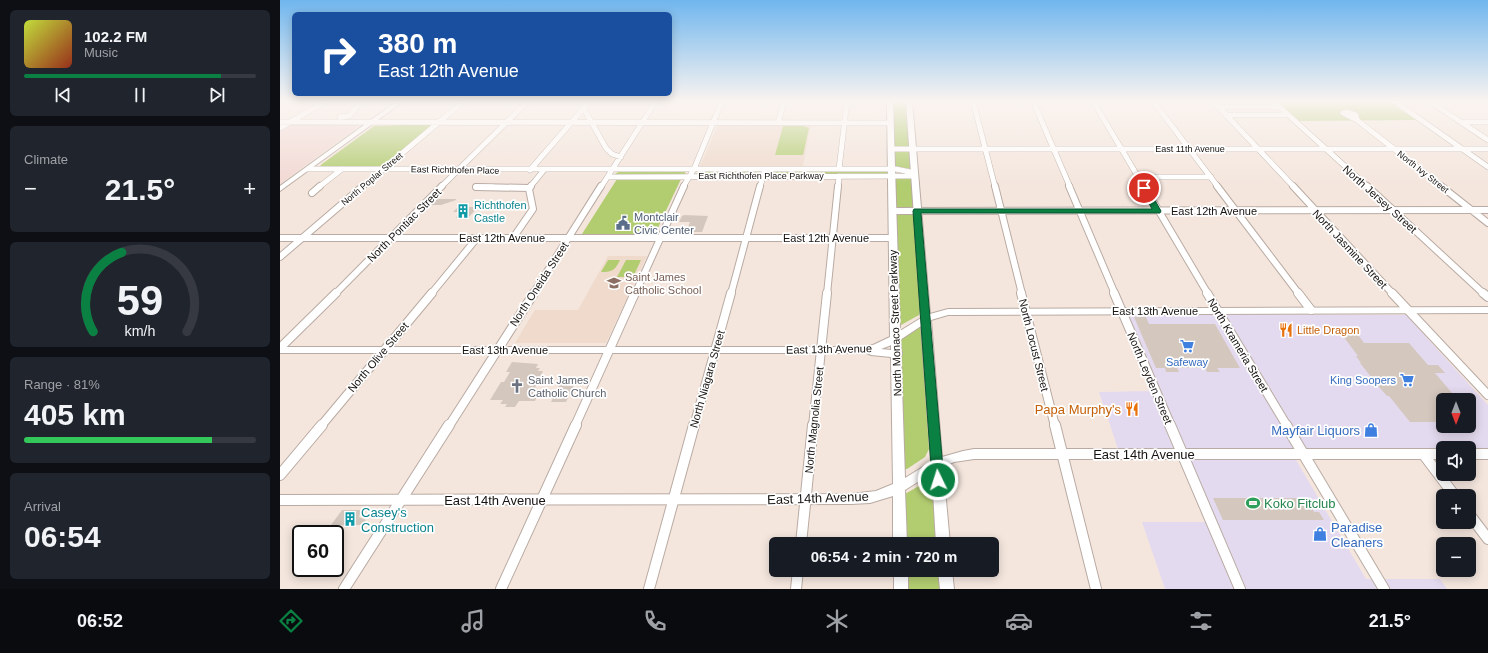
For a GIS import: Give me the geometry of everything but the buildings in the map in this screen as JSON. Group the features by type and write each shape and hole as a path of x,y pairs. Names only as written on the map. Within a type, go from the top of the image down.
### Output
{"main road":[{"path":"280,189 363,128"},
{"name":"North Monaco Street Parkway","path":"891,128 900,537"},
{"path":"911,128 942,537"},
{"name":"East 13th Avenue","path":"280,349 851,350 876,348 896,338 926,317 948,312 1025,310 1488,310"},
{"path":"851,350 897,354"},
{"name":"East 14th Avenue","path":"280,500 806,500 867,498 884,494 899,487 937,464 959,456 974,454 1436,454"},
{"path":"1476,454 1488,454"},
{"path":"901,577 901,589"},
{"path":"946,577 947,589"}],"street":[{"name":"North Poplar Street","path":"280,257 432,128"},
{"name":"North Pontiac Street","path":"280,349 502,128"},
{"path":"530,170 566,128"},
{"path":"595,128 608,151 621,157"},
{"name":"North Oneida Street","path":"344,589 639,128"},
{"path":"501,589 711,128"},
{"name":"North Magnolia Street","path":"802,537 843,128"},
{"name":"North Locust Street","path":"980,128 1096,589"},
{"name":"North Leyden Street","path":"1044,128 1240,589"},
{"name":"North Krameria Street","path":"1109,128 1384,589"},
{"path":"1174,128 1311,310"},
{"name":"North Jasmine Street","path":"1238,128 1488,395"},
{"name":"North Jersey Street","path":"1302,128 1488,297"},
{"name":"North Ivy Street","path":"1369,128 1488,223"},
{"path":"1434,128 1488,167"},
{"path":"1471,128 1488,140"},
{"name":"East 11th Avenue","path":"891,149 1488,149"},
{"name":"East Richthofen Place","path":"308,169 544,170"},
{"path":"312,193 342,169"},
{"name":"East Richthofen Place Parkway","path":"612,170 694,169 764,173"},
{"path":"529,188 544,170 612,170"},
{"name":"East Richthofen Place Parkway","path":"608,177 688,177 764,173 892,173 915,175"},
{"name":"North Niagara Street","path":"649,589 764,173"},
{"path":"1138,177 1211,177"},
{"path":"476,187 529,188"},
{"path":"513,238 533,209 529,188"},
{"name":"East 12th Avenue","path":"892,211 1488,210"},
{"name":"East 12th Avenue","path":"280,238 893,238"},
{"name":"North Olive Street","path":"280,475 477,238"},
{"path":"1424,454 1451,489"},
{"path":"1476,523 1488,539"},
{"path":"796,589 797,577"}],"shaded area":[{"path":"286,128 356,128 280,184 280,132"},
{"path":"716,128 810,128 803,166 700,166"},
{"name":"Saint James Catholic School","path":"608,256 647,256 606,343 515,343 535,310 578,310"},
{"path":"1128,314 1406,315 1488,405 1488,448 1476,448 1476,441 1436,441 1436,448 1289,448 1366,579 1440,579 1447,589 1165,589 1142,522 1205,522 1175,449 1118,449 1099,392 1149,391"}],"green space":[{"path":"371,128 428,128 383,166 320,166"},
{"path":"782,128 809,128 803,155 775,155"},
{"path":"894,128 909,128 910,145 907,147 894,146"},
{"path":"895,150 910,151 911,169 894,166"},
{"path":"620,171 682,171 686,173 615,174"},
{"path":"699,171 761,172 755,175 696,174"},
{"path":"887,171 888,173 769,175 769,172"},
{"path":"896,178 912,179 912,208 896,208"},
{"path":"617,179 681,179 655,234 582,234"},
{"path":"912,213 914,216 920,310 919,315 901,325 899,324 896,214"},
{"path":"608,260 620,260 613,270 601,272"},
{"path":"626,260 641,260 633,277 617,277"},
{"path":"919,327 921,328 929,449 925,457 905,469 899,340"},
{"path":"924,483 930,484 932,487 936,537 905,537 905,494"},
{"path":"906,577 939,577 940,589 906,589"}],"place":[{"name":"Richthofen Castle","path":"463,211"},
{"name":"Montclair Civic Center","path":"623,223"},
{"name":"Saint James Catholic School","path":"614,283"},
{"name":"Little Dragon","path":"1286,330"},
{"name":"Safeway","path":"1187,346"},
{"name":"King Soopers","path":"1407,380"},
{"name":"Saint James Catholic Church","path":"517,386"},
{"name":"Papa Murphy's","path":"1132,409"},
{"name":"Mayfair Liquors","path":"1371,430"},
{"name":"Koko Fitclub","path":"1253,503"},
{"name":"Casey's Construction","path":"350,519"},
{"name":"Paradise Cleaners","path":"1320,534"}],"route":[{"path":"938,480 917,211 1158,211 1144,188"}]}
